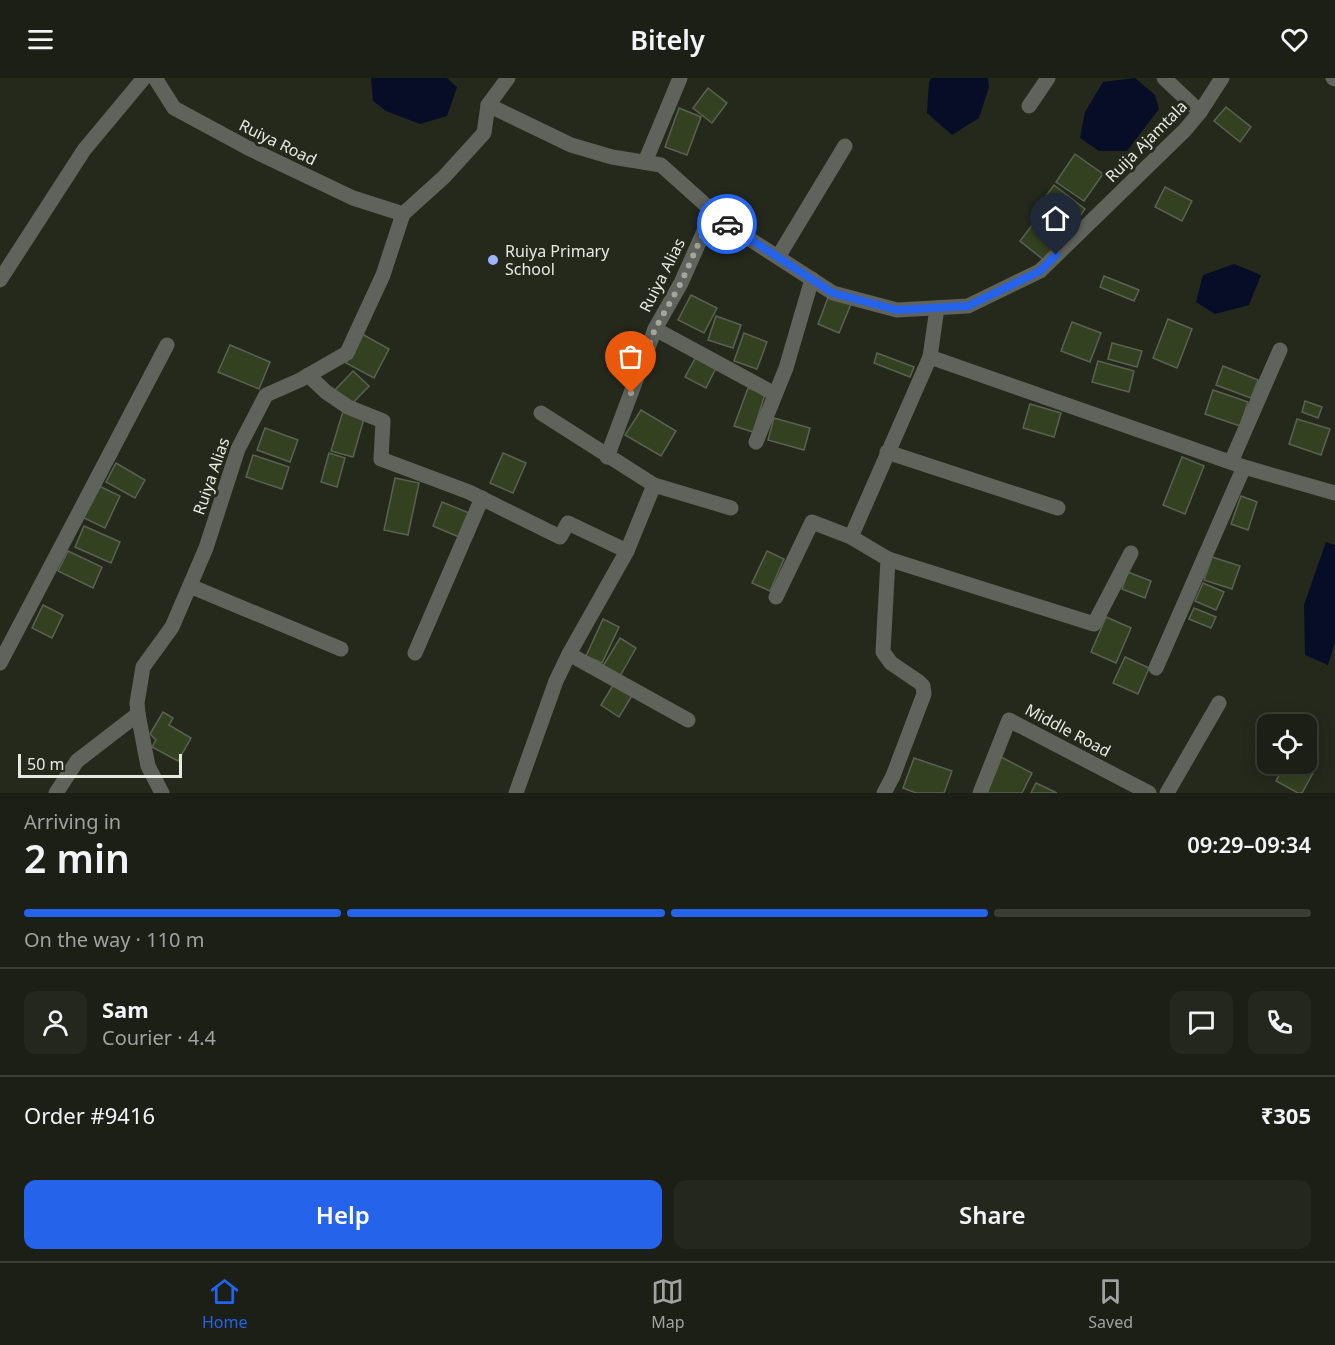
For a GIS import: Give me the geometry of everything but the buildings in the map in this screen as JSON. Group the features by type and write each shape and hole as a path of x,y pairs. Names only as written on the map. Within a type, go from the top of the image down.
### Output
{"street":[{"path":"0,280 84,150 144,78"},
{"name":"Ruiya Road","path":"155,78 174,108 248,148 353,198 403,214"},
{"path":"403,214 444,177 484,133 488,105 508,78"},
{"path":"645,162 680,78"},
{"path":"1029,106 1048,78"},
{"path":"1164,78 1200,112"},
{"name":"Ruija Ajamtala","path":"488,105 571,145 612,157 661,165 728,225 833,293 897,310 968,306 1040,271 1200,112 1222,78"},
{"path":"778,257 845,146"},
{"name":"Ruiya Alias","path":"607,457 655,329 681,283 713,211"},
{"name":"Ruiya Alias","path":"162,793 148,766 138,714 137,703 143,667 172,627 206,548 238,449 266,395 347,353 382,275 403,214"},
{"path":"756,442 786,368 812,279"},
{"path":"850,537 930,357 937,308"},
{"path":"655,329 775,394"},
{"path":"0,663 168,345"},
{"path":"1156,668 1238,465 1280,350"},
{"path":"930,357 1238,465 1335,493"},
{"path":"308,375 326,392 348,407 383,421 381,459 482,498 560,537 568,523 627,551"},
{"path":"541,413 654,485 731,508"},
{"path":"887,452 1058,508"},
{"path":"516,793 556,681 627,551 654,485"},
{"path":"415,653 482,498"},
{"path":"776,597 812,522 850,537 888,559 1094,624 1131,553"},
{"path":"884,793 893,776 924,694 923,686 891,663 883,652 888,559"},
{"path":"190,586 341,649"},
{"path":"569,654 688,720"},
{"path":"1167,793 1219,703"},
{"path":"56,793 77,761 138,714"},
{"name":"Middle Road","path":"980,793 1009,720 1149,793"}],"water":[{"path":"371,78 447,78 457,87 447,116 420,124 386,111 373,101"},
{"path":"931,78 988,78 989,87 979,118 952,135 927,113"},
{"path":"1135,78 1155,95 1159,109 1127,151 1099,151 1080,138 1085,112 1103,82"},
{"path":"1234,264 1261,275 1249,305 1215,314 1196,302 1203,275"},
{"path":"1326,542 1335,545 1335,642 1328,665 1305,655 1304,605"}],"way so far":[{"path":"631,393 655,329 681,283 713,211 727,224"}],"place":[{"name":"Ruiya Primary School","path":"493,260"}],"route":[{"path":"727,224 833,293 897,310 968,306 1040,271 1056,255"}]}
